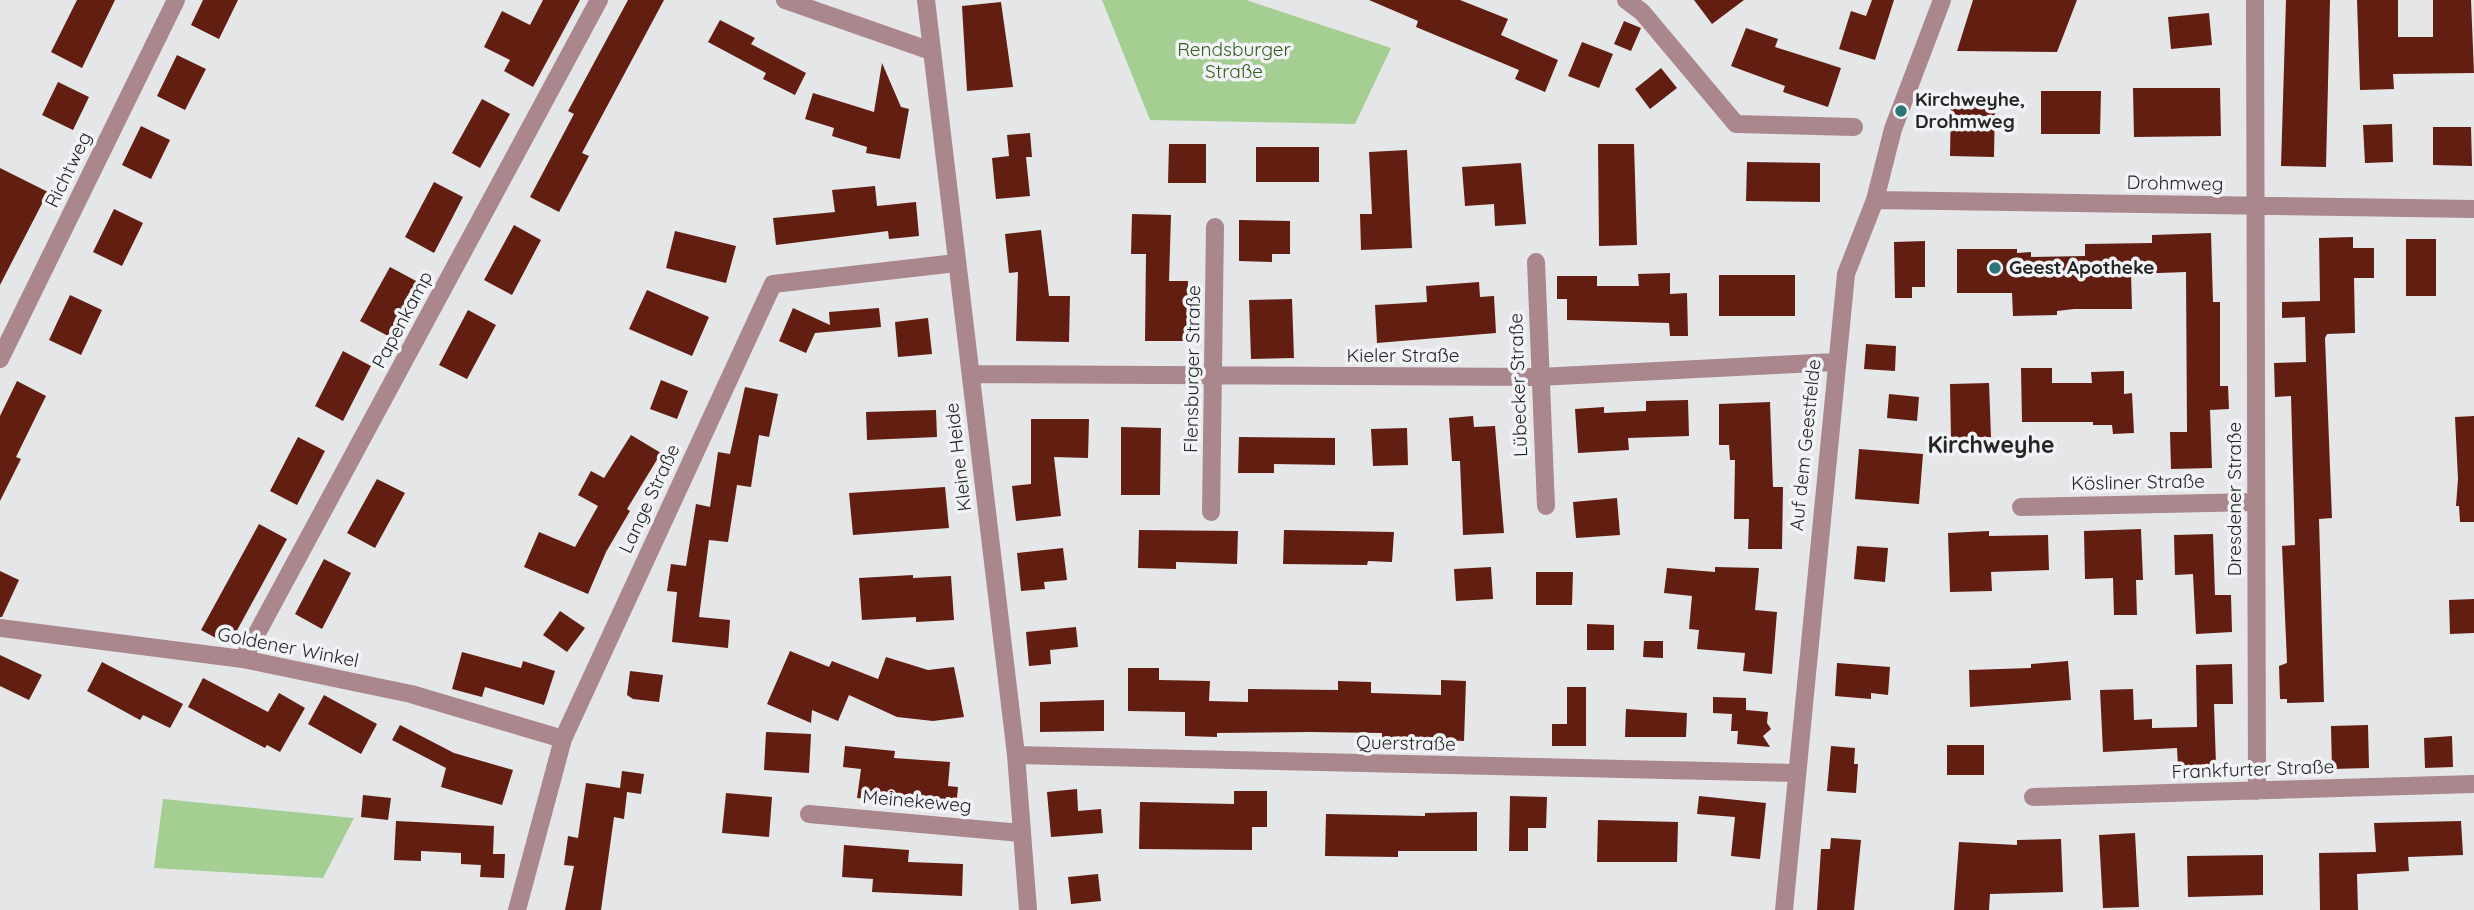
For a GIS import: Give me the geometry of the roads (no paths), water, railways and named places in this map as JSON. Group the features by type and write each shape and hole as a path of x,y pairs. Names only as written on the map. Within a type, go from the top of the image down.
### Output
{"street":[{"name":"Richtweg","path":"0,359 176,0"},
{"name":"Papenkamp","path":"243,659 599,0"},
{"path":"785,0 931,51"},
{"name":"Kleine Heide","path":"926,0 1016,755 1028,910"},
{"path":"1626,0 1642,12 1736,124 1854,127"},
{"name":"Auf dem Geestfelde","path":"1784,910 1835,362 1846,274 1875,200 1893,129 1942,0"},
{"name":"Dresdener Straße","path":"2255,0 2253,207 2257,791"},
{"name":"Drohmweg","path":"1875,200 2474,209"},
{"name":"Flensburger Straße","path":"1211,512 1216,227"},
{"name":"Lübecker Straße","path":"1536,262 1546,506"},
{"name":"Lange Straße","path":"517,910 563,739 773,284 956,264"},
{"name":"Kieler Straße","path":"971,373 1214,377 1539,377 1835,362"},
{"name":"Kösliner Straße","path":"2021,507 2256,502"},
{"name":"Goldener Winkel","path":"0,628 243,659 411,694 563,739"},
{"name":"Querstraße","path":"1016,755 1796,774"},
{"name":"Frankfurter Straße","path":"2033,797 2474,784"},
{"name":"Meinekeweg","path":"809,814 1021,833"}],"place":[{"name":"Kirchweyhe, Drohmweg","path":"1901,111"},
{"name":"Geest Apotheke","path":"1995,268"}],"district":[{"name":"Kirchweyhe","path":"1991,446"}],"park label":[{"name":"Rendsburger Straße","path":"1234,61"}]}
